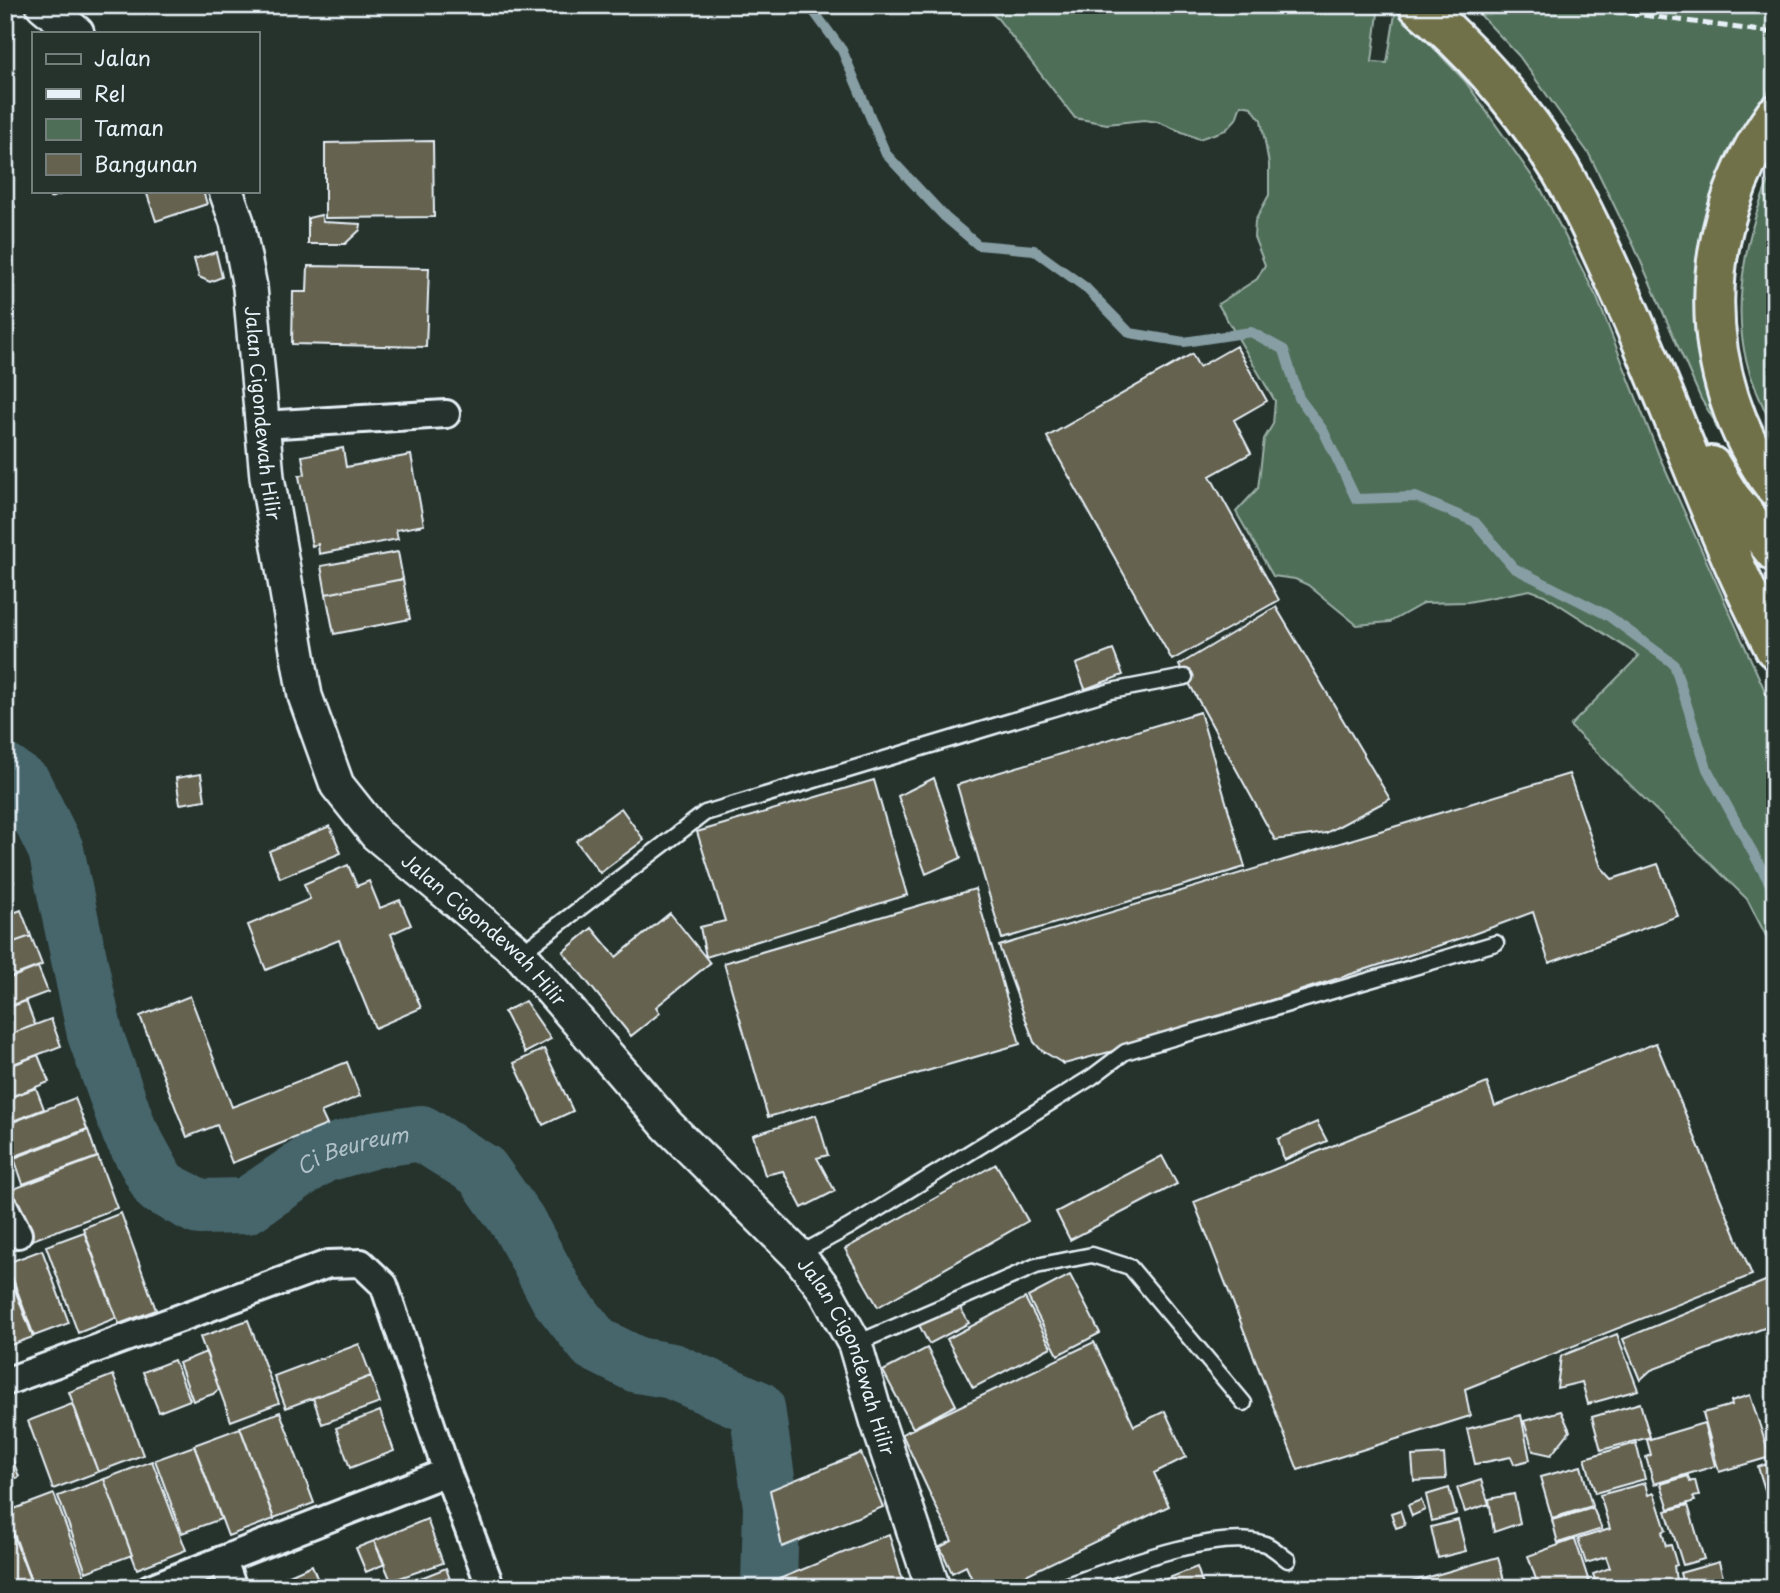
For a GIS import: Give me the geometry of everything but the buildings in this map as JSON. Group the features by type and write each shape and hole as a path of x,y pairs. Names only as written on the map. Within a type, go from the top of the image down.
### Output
{"highway":[{"path":"1418,5 1472,56 1538,136 1583,211 1642,341 1722,536 1775,649"},
{"path":"1775,116 1741,172 1726,216 1715,268 1713,315 1718,358 1731,403 1746,439 1775,487"},
{"path":"1642,341 1703,455 1730,497 1775,552"}],"street":[{"path":"43,5 77,32"},
{"name":"Jalan Cigondewah Hilir","path":"226,192 237,222 250,287 267,477 306,696 337,785 376,834 520,954 667,1125 798,1255 825,1290 855,1344 877,1420 933,1588"},
{"path":"262,425 446,414"},
{"path":"5,1208 18,1234"},
{"path":"5,1382 328,1264 361,1263 384,1284 447,1472 491,1588"},
{"path":"150,1588 447,1472"},
{"path":"222,1560 233,1588"}],"lane":[{"path":"520,954 705,813 1111,691 1185,677"},
{"path":"798,1255 849,1227 1080,1084 1125,1052 1496,943"},
{"path":"855,1344 1036,1266 1092,1255 1130,1267 1244,1403"},
{"path":"1059,1588 1186,1546 1239,1540 1266,1544 1288,1560"}],"green space":[{"path":"982,5 1379,5 1372,62 1387,63 1396,8 1465,81 1541,189 1597,298 1660,458 1775,713 1775,953 1747,899 1570,726 1639,656 1544,595 1530,590 1468,602 1424,603 1390,622 1357,625 1308,585 1295,579 1273,576 1236,512 1258,488 1264,439 1273,424 1275,401 1218,304 1257,279 1265,265 1254,237 1255,221 1269,195 1269,164 1261,120 1251,107 1241,105 1236,119 1226,130 1199,139 1158,122 1144,120 1107,124 1075,118 998,19"},
{"path":"1471,5 1775,5 1775,83 1753,112 1715,196 1724,431 1717,430 1701,399 1634,246 1589,154 1519,56"},
{"path":"1775,169 1775,433 1750,372 1742,340 1741,290 1750,238 1765,190"}],"waterway":[{"path":"809,5 842,50 886,154 945,217 978,245 1034,250 1085,287 1130,333 1184,342 1251,332 1284,350 1299,398 1323,430 1356,499 1416,497 1475,522 1514,568 1607,615 1674,664 1707,769 1775,893"},
{"name":"Ci Beureum","path":"5,772 24,785 56,850 95,1034 129,1130 160,1187 199,1207 246,1206 322,1155 374,1140 421,1133 482,1171 518,1222 558,1297 595,1344 637,1365 672,1371 757,1408 771,1506 769,1588"}],"railway":[{"path":"1569,5 1775,33"},
{"path":"1735,5 1775,10"}]}
